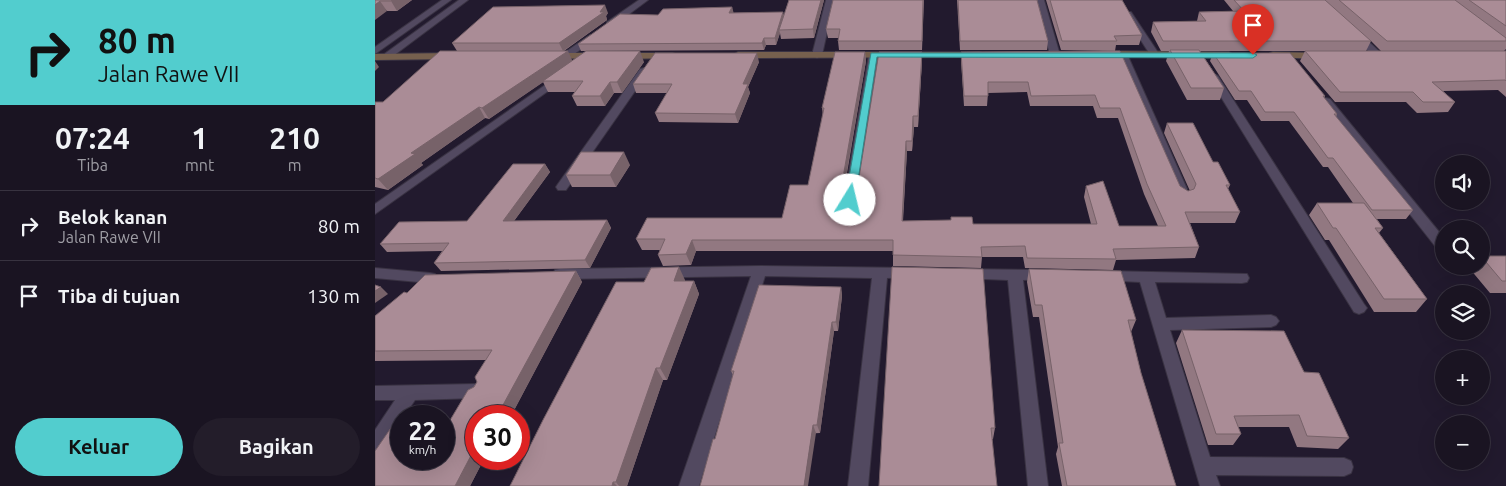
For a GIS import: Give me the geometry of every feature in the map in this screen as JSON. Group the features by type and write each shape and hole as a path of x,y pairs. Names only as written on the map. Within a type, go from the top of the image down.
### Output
{"main road":[{"path":"731,55 988,54"},
{"path":"1093,54 1239,55"},
{"path":"1259,55 1329,56"},
{"path":"375,57 462,56"},
{"path":"539,56 683,56"},
{"path":"1359,56 1383,56"}],"street":[{"path":"375,51 447,0"},
{"path":"386,57 464,0"},
{"path":"567,55 644,0"},
{"path":"817,55 830,0"},
{"path":"1040,0 1055,54"},
{"path":"1128,14 1154,54"},
{"path":"1344,25 1383,56"},
{"path":"1123,54 1183,196"},
{"path":"1199,54 1359,308"},
{"path":"850,200 874,55"},
{"path":"375,210 590,56"},
{"path":"562,187 655,56"},
{"path":"1289,56 1301,71"},
{"path":"1320,94 1435,237"},
{"path":"689,486 759,271"},
{"path":"547,275 625,272 759,271 919,273"},
{"path":"616,289 625,272"},
{"path":"375,273 449,278"},
{"path":"858,486 880,273"},
{"path":"948,274 1062,275"},
{"path":"1015,274 1038,486"},
{"path":"1090,276 1242,278"},
{"path":"1146,276 1210,486"},
{"path":"417,290 429,278"},
{"path":"1160,324 1271,320"},
{"path":"375,393 410,394 476,390"},
{"path":"375,444 410,394"},
{"path":"1205,466 1344,466"}],"building":[{"path":"375,0 392,0 380,1 375,5"},
{"path":"789,0 821,0 813,29 779,30"},
{"path":"833,0 923,0 922,41 838,41 840,29 826,29"},
{"path":"958,0 1037,0 1048,41 960,41"},
{"path":"1050,0 1122,0 1142,35 1114,36 1117,41 1062,41"},
{"path":"1234,0 1325,0 1371,41 1163,41 1153,22 1206,21 1199,12 1244,11"},
{"path":"1339,0 1455,0 1506,38 1506,41 1387,41"},
{"path":"1469,0 1506,0 1506,26"},
{"path":"605,5 600,12 604,12 559,43 452,43 493,7"},
{"path":"732,7 729,13 783,12 775,38 764,38 762,43 578,44 620,14 658,15 663,9"},
{"path":"1170,50 1199,50 1224,88 1191,88"},
{"path":"440,51 568,51 482,108 479,107 411,153 415,154 378,179 375,178 375,102 383,102"},
{"path":"586,51 640,51 617,82 610,82 600,96 572,96 583,81 543,81"},
{"path":"1120,51 1180,186 1188,191 1194,189 1196,184 1167,123 1193,123 1213,162 1218,162 1230,185 1226,185 1240,212 1185,212 1199,247 1113,249 1116,259 1027,258 1025,246 981,247 982,257 893,255 893,240 692,240 686,254 658,255 665,239 636,239 647,218 782,218 790,185 808,185 824,108 822,108 835,52 865,52 841,189 850,195 857,190 879,52 922,52 918,116 913,116 912,141 906,141 902,221 951,220 951,217 972,217 973,224 1097,224 1086,186 1103,181 1119,226 1166,226 1147,184 1120,108 1100,108 1095,95 1031,96 1028,82 988,82 988,96 964,96 961,52"},
{"path":"1305,51 1506,51 1506,81 1432,82 1455,102 1423,102 1413,92 1340,92"},
{"path":"655,53 757,53 743,84 748,84 735,114 655,113 672,84 633,84"},
{"path":"1213,53 1290,53 1325,96 1323,96 1337,114 1334,114 1413,210 1372,210 1333,158 1328,158 1294,112 1265,112 1251,91 1239,91"},
{"path":"581,152 624,152 610,175 566,175"},
{"path":"513,164 545,164 503,221 607,220 585,260 434,263 449,243 380,244 399,222 467,221"},
{"path":"1317,203 1364,203 1383,228 1375,228 1427,299 1384,299"},
{"path":"1490,256 1506,256 1506,281 1502,281 1490,267"},
{"path":"679,267 674,281 694,281 660,368 656,368 616,482 613,482 612,486 510,486 518,470 530,470 530,446 616,282 644,282 651,268"},
{"path":"892,267 983,269 995,428 991,428 997,486 879,486"},
{"path":"1029,269 1121,271 1136,320 1128,320 1141,373 1176,486 1067,486 1059,443 1063,443 1042,305 1035,305"},
{"path":"576,271 503,405 465,405 465,467 455,486 375,486 375,451 390,429 390,470 455,470 455,412 468,390 474,387 477,382 475,377 492,350 375,351 375,316 404,292 407,293 425,275"},
{"path":"375,285 381,287 375,291"},
{"path":"759,285 841,287 836,322 832,322 817,425 813,425 804,486 700,486 734,371 731,371"},
{"path":"1182,330 1284,331 1304,372 1319,373 1349,438 1307,436 1299,415 1234,416 1241,434 1216,434"}],"route":[{"path":"850,200 874,55 1253,55"}]}
